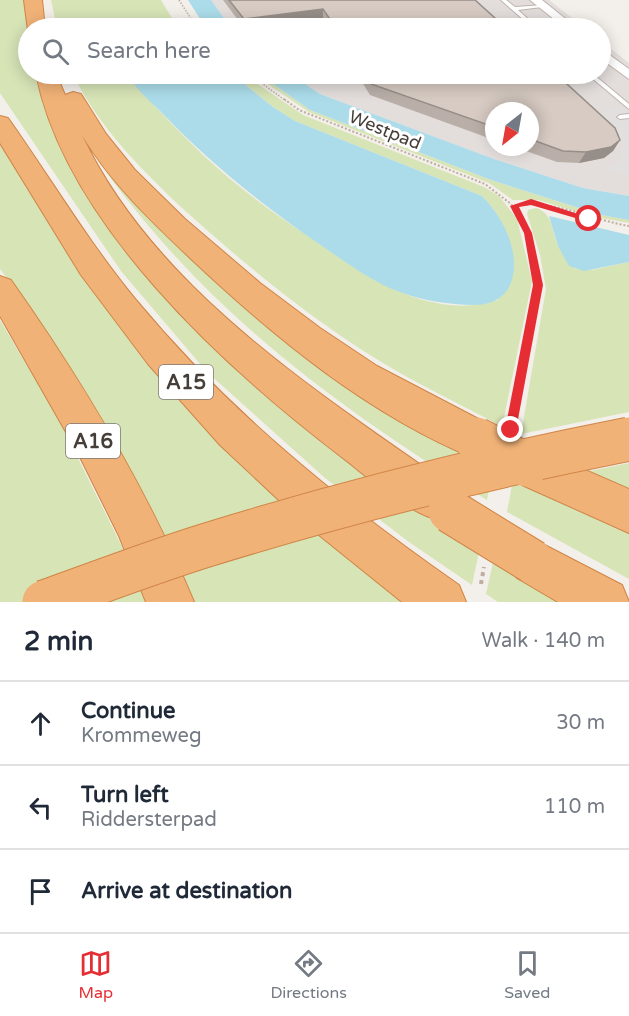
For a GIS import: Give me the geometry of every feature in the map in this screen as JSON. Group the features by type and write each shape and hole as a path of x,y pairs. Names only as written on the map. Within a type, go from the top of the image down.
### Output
{"highway":[{"name":"A15","path":"49,84 61,118 81,160 112,211 150,259 203,314 269,376 349,439 450,511 533,562 605,602"},
{"path":"65,84 81,117 120,170 159,213 225,272 351,369 493,435 537,470 629,511"},
{"name":"A15","path":"0,123 86,257 125,311 216,415 357,538 450,592"},
{"name":"A16","path":"0,289 28,330 98,451 134,521 170,602"},
{"path":"44,602 205,545 347,505 469,472 629,439"}],"street":[{"path":"538,3 558,18"},
{"path":"611,61 629,75"}],"lane":[{"path":"503,0 524,18"},
{"path":"513,9 538,3"},
{"path":"602,84 629,107"},
{"path":"620,117 629,116"}],"path":[{"path":"179,0 191,18"},
{"name":"Westpad","path":"263,84 299,110 485,184 514,206"},
{"path":"493,435 538,285 528,233 514,206 524,202 541,204 589,219 629,226"},
{"path":"450,592 486,559"}],"shaded area":[{"path":"211,0 549,0 572,18 224,18"},
{"path":"611,49 629,63 629,196 583,188 486,156 539,156 539,102 485,102 485,156 320,94 305,84 611,84"},
{"path":"622,108 629,114 629,175 603,169 618,164 624,143 591,116"}],"green space":[{"path":"0,0 26,0 26,18 18,18 18,84 38,84 54,128 78,176 106,221 140,268 480,547 472,585 409,542 325,478 206,371 121,271 0,93"},
{"path":"51,0 161,0 172,18 55,18"},
{"path":"78,84 134,84 194,146 228,178 255,199 376,280 423,300 448,305 473,305 498,300 506,245 501,221 493,209 482,196 295,121 244,84 258,84 303,115 484,187 499,196 517,219 532,281 502,427 378,360 301,307 252,268 150,177 107,128"},
{"path":"268,84 273,84 310,110 491,180 601,215 629,220 629,223 596,217 538,200 513,200 489,183 309,112"},
{"path":"0,130 81,260 426,602 188,602 30,310 0,269"},
{"path":"99,162 494,465 487,500 377,428 275,351 182,264"},
{"path":"536,208 542,210 549,218 558,245 576,269 592,270 629,262 629,412 521,434 546,289 540,255 527,214 528,210"},
{"path":"0,320 57,416 143,589 146,602 0,602"},
{"path":"629,463 629,490 585,472"},
{"path":"515,469 629,520 629,579 507,512"},
{"path":"494,558 567,602 498,602 486,594"}],"water":[{"path":"188,0 211,0 224,18 200,18"},
{"path":"134,84 244,84 295,121 482,196 500,218 511,246 514,265 509,288 492,302 465,305 412,296 374,280 300,231 258,199 199,149"},
{"path":"273,84 305,84 320,94 485,156 583,188 629,196 629,220 601,215 491,180 310,110"},
{"path":"549,216 629,235 629,262 584,271 569,266 558,246"}],"building":[{"path":"229,0 475,0 495,18 329,18 323,9 243,18"},
{"path":"371,84 567,84 615,128 620,140 611,147 586,152 563,151 539,142 539,102 485,102 485,124"}],"route":[{"path":"511,430 538,285 537,268 528,233 514,206 531,202 589,219"}]}
